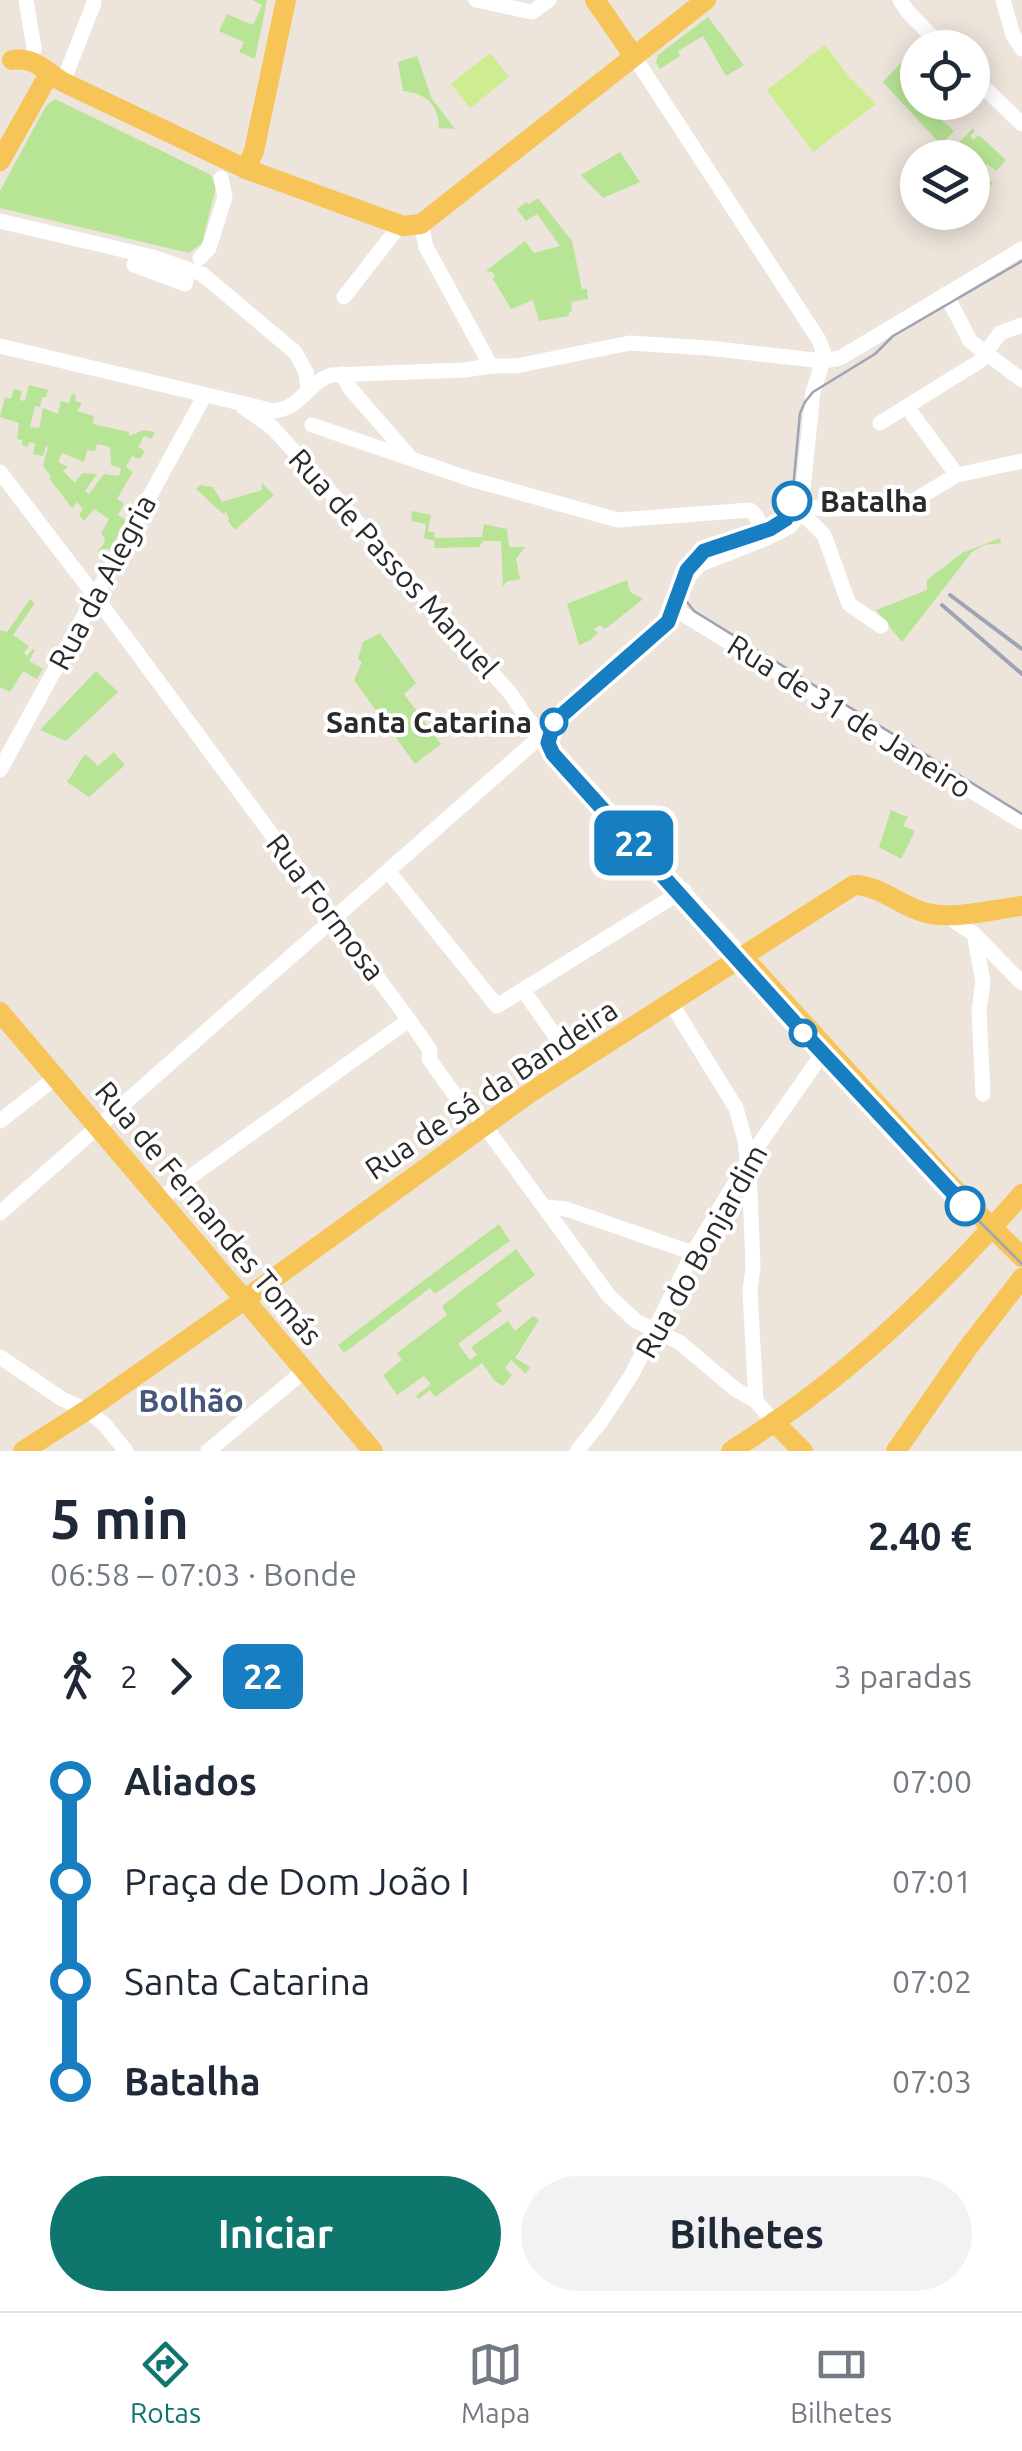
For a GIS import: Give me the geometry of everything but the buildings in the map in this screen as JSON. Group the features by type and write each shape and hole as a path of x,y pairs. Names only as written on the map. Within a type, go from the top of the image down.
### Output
{"main road":[{"path":"246,169 254,151 286,0"},
{"path":"596,0 633,56"},
{"path":"14,58 19,69 55,81 246,169 410,224 706,0"},
{"path":"0,161 55,81"},
{"name":"Rua de Sá da Bandeira","path":"23,1451 244,1300 575,1064 854,885 866,886 927,914 1022,906"},
{"path":"743,957 825,1050 1022,1257"},
{"name":"Rua de Fernandes Tomás","path":"0,1012 373,1451"},
{"path":"731,1451 858,1358 924,1297 1022,1195"},
{"path":"896,1451 1022,1278"},
{"path":"774,1422 803,1451"}],"street":[{"path":"476,0 532,12 550,0"},
{"path":"900,0 926,30"},
{"path":"1003,0 1013,36 1022,49"},
{"path":"14,58 34,48 28,2"},
{"path":"55,81 94,2"},
{"path":"0,1213 678,611 682,590 695,568 789,527 800,508 813,392 824,354 819,340 633,56"},
{"path":"990,93 1022,124"},
{"path":"201,266 225,197 221,178"},
{"path":"0,221 201,266 295,352 306,372 308,390"},
{"path":"344,297 410,224 491,366"},
{"path":"0,346 274,411 302,399 324,377 516,366 630,343 823,361 840,358 1022,249"},
{"path":"946,294 970,341 1022,380"},
{"path":"880,423 980,361 1000,333 1022,325"},
{"path":"342,374 348,388 411,458"},
{"name":"Rua da Alegria","path":"0,770 205,395"},
{"name":"Rua de Passos Manuel","path":"236,402 278,433 743,957"},
{"path":"908,407 957,475"},
{"path":"312,425 470,479 618,520 750,510 759,519 756,542"},
{"path":"800,508 896,508 957,475 1022,462"},
{"name":"Rua Formosa","path":"0,472 409,1020 430,1050 429,1059 457,1098 465,1099 610,1296 636,1320 679,1342 734,1390 756,1401 774,1422"},
{"path":"800,508 824,535 849,604 881,626"},
{"name":"Rua de 31 de Janeiro","path":"678,611 1022,822"},
{"path":"388,871 497,1006 684,890"},
{"path":"950,915 1022,983"},
{"path":"974,934 983,981 978,1012 983,1094"},
{"path":"522,990 575,1064"},
{"path":"671,1003 742,1122 748,1164 756,1401"},
{"path":"158,1200 409,1020"},
{"name":"Rua do Bonjardim","path":"577,1451 622,1390 693,1253 751,1156 825,1050"},
{"path":"0,1122 56,1078"},
{"path":"545,1207 566,1209 693,1253"},
{"path":"0,1357 62,1399 87,1410 126,1451"},
{"path":"208,1451 304,1371"}],"green space":[{"path":"252,0 267,0 255,59 239,52 244,42 219,31 227,14 253,25 262,5"},
{"path":"708,17 744,65 726,76 703,36 678,51 680,56 660,69 658,55"},
{"path":"825,45 876,104 813,152 767,90"},
{"path":"490,53 509,77 470,108 451,84"},
{"path":"417,56 432,99 455,129 439,128 429,101 403,91 398,62"},
{"path":"900,64 900,100 883,82"},
{"path":"55,99 211,175 216,187 202,243 189,253 0,208 0,191 46,106"},
{"path":"918,120 941,120 954,131 946,140 936,140"},
{"path":"973,128 973,140 961,140"},
{"path":"990,145 1006,160 996,171 990,166"},
{"path":"620,152 640,182 603,198 581,175"},
{"path":"538,198 572,241 582,289 587,289 588,299 571,302 569,316 539,321 533,300 511,309 493,279 495,276 486,271 525,241 534,253 560,246 537,214 526,221 517,209"},
{"path":"29,385 48,390 40,407 35,406 30,427 39,428 43,408 58,414 61,401 69,403 72,394 76,395 75,401 82,403 77,411 94,416 93,424 129,432 129,436 144,430 155,432 151,439 144,436 138,447 145,451 140,459 132,456 126,467 133,472 117,499 124,504 118,515 126,520 110,550 98,551 104,544 101,534 109,519 94,509 84,521 79,515 83,509 77,502 72,508 43,466 48,447 43,456 33,454 35,444 29,442 28,447 17,439 19,423 0,417 5,397 11,399 14,389 22,391 20,400 25,401","holes":["97,444 110,447 111,465 121,468 119,476 104,474 89,494 85,491 97,474 82,473 75,483 63,471 68,467 58,462 62,453 84,462 87,450 95,451"]},
{"path":"262,483 274,495 235,530 226,512 223,514 196,489 200,485 213,487 222,502 262,490"},
{"path":"412,511 431,515 428,531 435,533 434,538 482,537 484,524 507,529 509,547 525,547 516,559 520,579 506,582 503,587 501,541 483,541 479,547 434,548 435,541 424,538 426,524 411,521"},
{"path":"1000,538 1001,543 984,545 972,552 902,642 876,610 927,590 927,580 962,553"},
{"path":"627,580 630,592 643,599 605,629 600,625 594,629 598,633 579,645 567,604"},
{"path":"30,599 35,603 13,635 29,646 24,653 27,656 35,650 29,661 43,669 37,679 23,671 10,692 0,687 0,630 7,632"},
{"path":"380,633 416,683 404,694 441,744 415,764 354,680 362,662 358,659 363,642"},
{"path":"96,671 118,692 66,741 40,730"},
{"path":"114,752 125,765 89,797 67,782 85,754 98,766"},
{"path":"891,810 908,816 903,826 915,831 901,859 879,847"},
{"path":"499,1224 510,1241 435,1294 430,1288 344,1353 338,1345"},
{"path":"516,1249 535,1275 496,1304 502,1311 458,1344 470,1360 477,1355 471,1347 508,1321 515,1331 533,1316 539,1320 515,1358 530,1367 526,1374 511,1360 505,1368 512,1375 503,1386 482,1363 435,1397 430,1390 419,1399 416,1396 431,1384 424,1376 397,1395 383,1375 402,1360 397,1353 447,1315 442,1306"}],"tram line":[{"path":"1022,261 893,336 875,354 813,392 800,413 792,500 786,519 770,529 704,551 687,570 668,622 554,722 548,743 553,754 803,1033 1022,1264"},
{"name":"22","path":"792,501 786,519 770,529 704,551 687,570 668,622 554,722 548,743 553,754 782,1009 965,1206"},
{"path":"683,582 683,597 694,611 1022,814"}],"railway":[{"path":"950,595 1022,649"},
{"path":"942,605 1022,674"}],"place":[{"name":"Batalha","path":"792,501"},
{"name":"Santa Catarina","path":"554,722"}],"district":[{"name":"Bolhão","path":"191,1400"}]}
